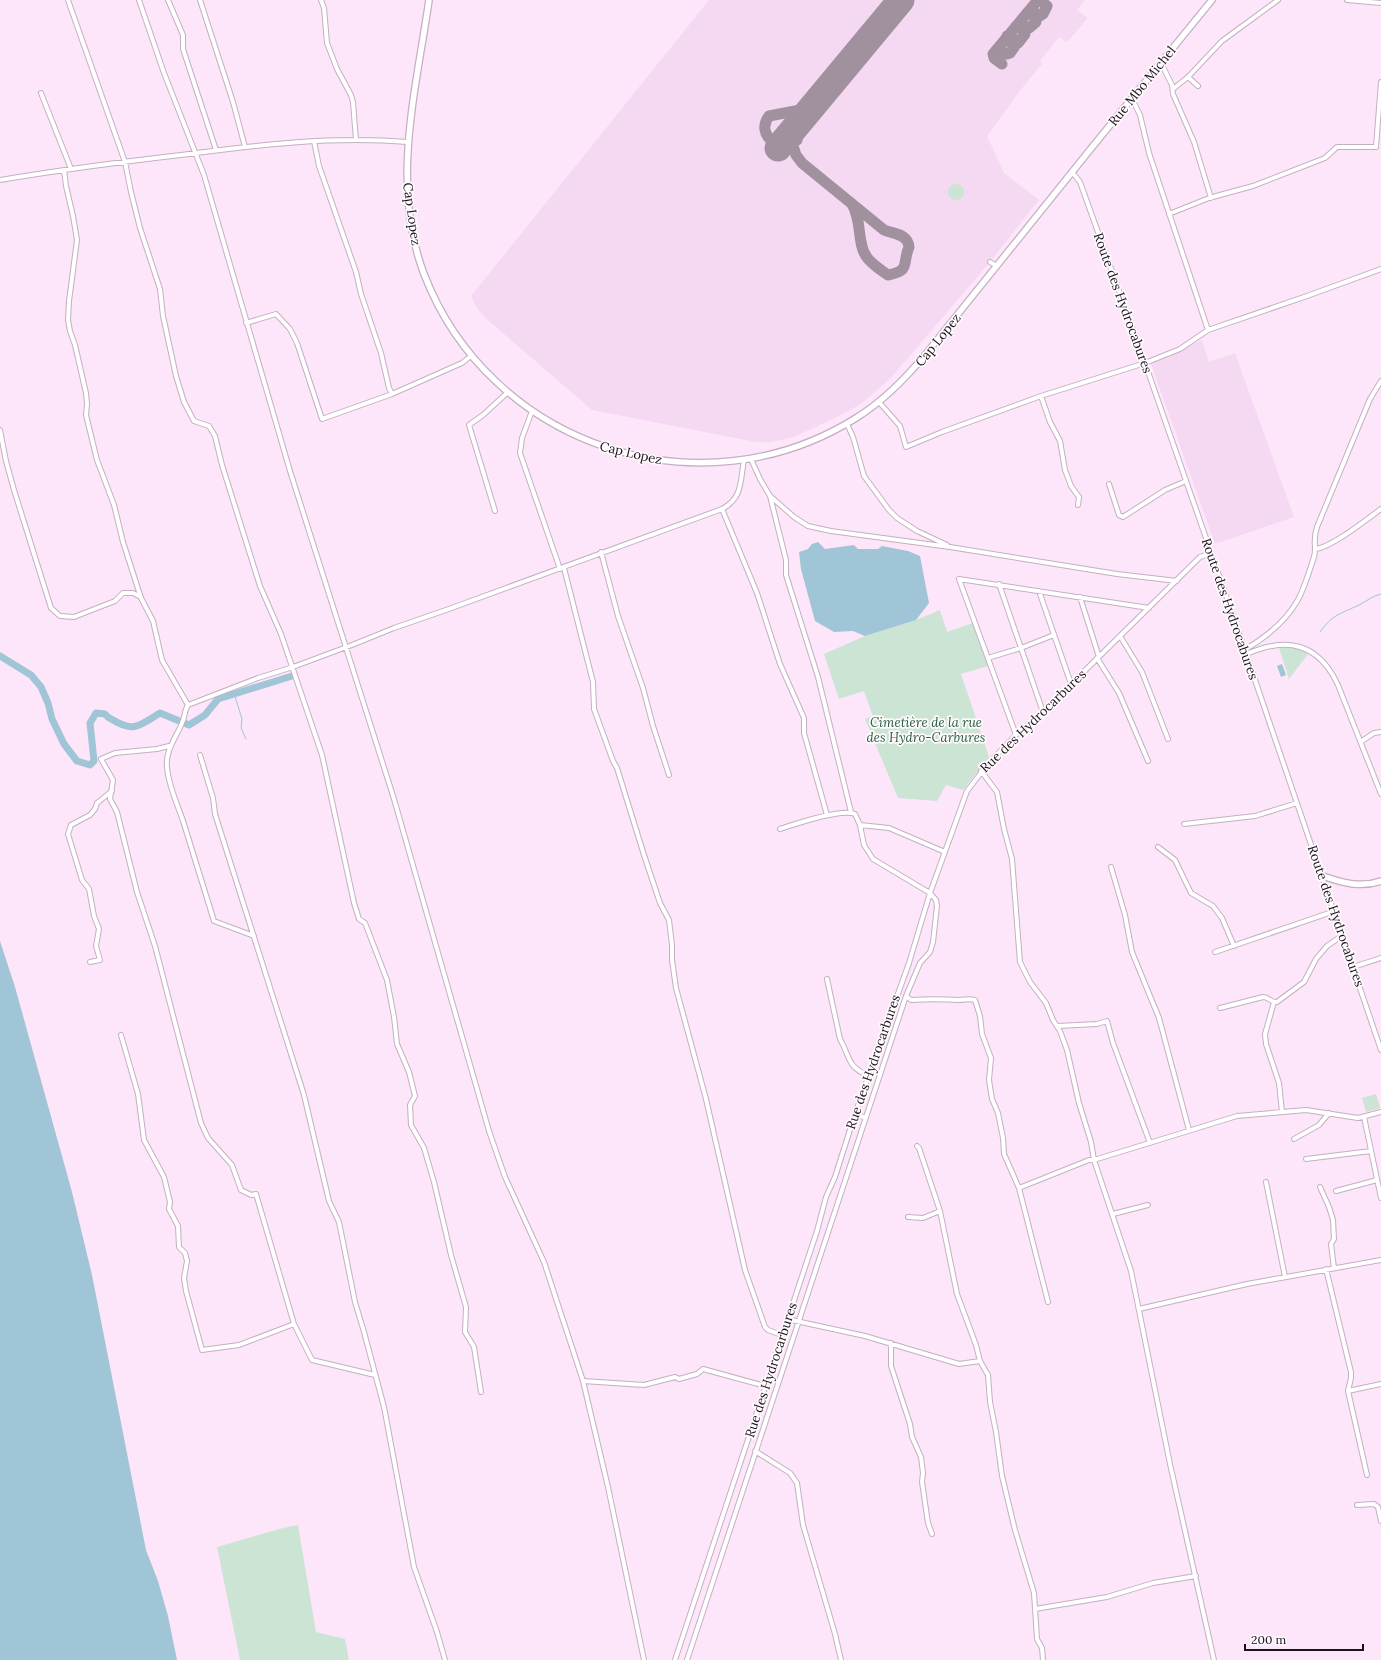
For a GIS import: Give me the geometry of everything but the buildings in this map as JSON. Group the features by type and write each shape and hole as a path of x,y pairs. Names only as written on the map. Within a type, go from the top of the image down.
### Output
{"street":[{"path":"68,0 125,162 130,192 160,289 163,316 176,376 184,402 194,421 209,426 215,436 222,465 260,586 281,634 322,755 354,903 359,919 365,923 387,980 394,1017 397,1044 409,1072 415,1096 410,1106 411,1125 424,1148 434,1182 451,1255 466,1307 465,1332 474,1347 481,1392"},
{"path":"139,0 164,73 206,182 290,471 394,799 489,1131 505,1177 544,1262 583,1381 608,1487 644,1660"},
{"path":"168,0 184,36 183,49 216,150"},
{"path":"200,0 233,102 245,147"},
{"path":"321,0 324,8 327,43 337,69 351,95 353,102 356,140"},
{"name":"Cap Lopez","path":"429,0 408,142 407,201 412,230 424,273 441,310 471,356 508,392 532,411 573,435 601,447 625,454 686,463 720,463 744,460 798,446 847,424 879,402 914,369 1072,172"},
{"name":"Rue Mbo Michel","path":"1072,172 1212,0"},
{"path":"1173,89 1188,77 1222,41 1278,0"},
{"path":"1347,0 1381,2"},
{"path":"1161,63 1194,142 1211,198"},
{"path":"1188,77 1198,86"},
{"path":"1169,214 1211,198 1253,186 1325,158 1337,147 1376,147 1381,82"},
{"path":"41,93 72,168"},
{"path":"1132,99 1140,115 1149,154 1208,330"},
{"path":"0,180 72,168 245,147 314,141 376,139 408,142"},
{"path":"314,141 318,166 356,272 392,394"},
{"path":"64,170 76,240 68,301 69,326 76,345 86,393 86,415 97,460 114,505 123,542 142,598 153,621 162,660 188,706"},
{"name":"Route des Hydrocabures","path":"1072,172 1080,182 1145,363 1323,876 1381,1050"},
{"path":"990,262 997,266"},
{"path":"879,402 900,426 906,447 942,432 1041,396 1145,363 1180,349 1208,330 1307,296 1381,268"},
{"path":"246,323 276,314 290,329 297,343 322,419 392,394 462,363 471,356"},
{"path":"1245,652 1259,641 1292,609 1297,602 1314,556 1314,536 1317,527 1370,399 1381,381"},
{"path":"495,511 469,425 483,415 508,392"},
{"path":"1041,396 1050,422 1060,441 1065,470 1071,486 1079,497 1078,505"},
{"path":"532,411 522,438 520,453 562,568 593,682 594,709 617,768 632,820 660,903 669,920 676,988 706,1099 745,1270 765,1327 768,1330 782,1335"},
{"path":"847,424 854,437 864,476 889,510 917,531 950,547"},
{"path":"0,430 6,461 14,490 51,608 60,616 69,617 115,601 122,593 133,593 142,598"},
{"path":"687,1660 906,996 920,963 930,952 937,906 936,900 930,893 873,859 864,845 860,825 855,814 851,812 818,677 786,576 786,560 770,496 751,459"},
{"path":"254,936 214,921 184,823 170,786 166,768 169,746 179,730 184,718 185,709 188,706 258,678 293,667 394,628 722,509 730,505 736,499 744,460"},
{"path":"1110,484 1119,515 1123,517 1165,490 1186,481"},
{"path":"770,496 794,517 808,526 831,532 950,547 1117,574 1176,581"},
{"path":"722,509 757,593 780,664 804,718 804,733 827,815"},
{"path":"1315,549 1322,548 1333,542 1381,509"},
{"path":"601,552 618,616 644,688 653,726 669,775"},
{"name":"Rue des Hydrocarbures","path":"675,1660 854,1114 909,963 930,893 967,791 981,771 1016,735 1043,712 1200,557 1211,553"},
{"path":"1016,735 959,579 1149,608"},
{"path":"998,584 1022,648 1043,712"},
{"path":"1039,591 1071,684"},
{"path":"1080,597 1098,658 1119,693 1148,761"},
{"path":"988,658 1022,648 1054,635"},
{"path":"1120,636 1142,672 1168,739"},
{"path":"1245,652 1272,646 1295,645 1308,650 1323,660 1332,670 1362,741 1381,794"},
{"path":"1362,741 1374,733 1381,732"},
{"path":"169,746 156,749 115,753 101,759 114,780 110,799 117,812 137,892 155,946 201,1123 208,1138 232,1165 242,1190 251,1195 256,1194 294,1324 312,1360 375,1375"},
{"path":"200,755 213,798 215,814 274,996 304,1095 329,1201 339,1222 355,1302 386,1417 414,1568 437,1632 445,1660"},
{"path":"981,771 997,792 1004,829 1012,859 1020,962 1030,982 1046,1003 1066,1050 1091,1142 1094,1160 1131,1270 1170,1464 1214,1660"},
{"path":"90,962 100,960 96,946 99,929 94,916 89,889 82,880 68,834 71,826 90,815 95,809 96,803 112,791"},
{"path":"1184,824 1255,816 1297,803"},
{"path":"780,829 827,815 851,812"},
{"path":"860,825 889,828 945,852"},
{"path":"1158,847 1175,860 1191,893 1213,906 1222,918 1234,946"},
{"path":"1111,867 1125,915 1132,952 1159,1018 1189,1130"},
{"path":"1323,876 1342,883 1359,885 1381,881"},
{"path":"1215,952 1335,912"},
{"path":"1282,1112 1279,1083 1266,1044 1265,1034 1274,1002 1304,982 1320,955 1334,940 1343,935"},
{"path":"1353,967 1381,958"},
{"path":"827,979 840,1039 845,1045 851,1063 857,1071 868,1076"},
{"path":"906,996 911,1000 941,998 961,1000 970,998 975,1000 980,1016 982,1034 991,1058 988,1080 992,1099 998,1113 1002,1132 1004,1154 1019,1188 1048,1302"},
{"path":"1220,1008 1263,997 1274,1002"},
{"path":"1057,1026 1097,1024 1107,1021 1113,1043 1150,1143"},
{"path":"121,1035 138,1094 144,1140 164,1177 170,1202 169,1209 178,1226 180,1247 185,1253 187,1261 184,1278 186,1291 202,1350 239,1345 294,1324"},
{"path":"1019,1188 1089,1160 1094,1160 1231,1117 1312,1110 1350,1118 1364,1117 1381,1112"},
{"path":"1294,1139 1319,1125 1329,1113"},
{"path":"854,1114 866,1118"},
{"path":"1364,1117 1381,1198"},
{"path":"917,1146 919,1148 940,1211 957,1294 976,1344 980,1361 988,1375 990,1402 1002,1476 1015,1530 1034,1593 1037,1639 1042,1648 1043,1660"},
{"path":"1306,1159 1371,1151"},
{"path":"1336,1190 1377,1180"},
{"path":"1266,1182 1285,1277"},
{"path":"1320,1187 1329,1206 1333,1220 1334,1239 1331,1244 1334,1268"},
{"path":"1113,1214 1148,1206"},
{"path":"908,1217 923,1218 940,1211"},
{"path":"1139,1309 1220,1290 1326,1269 1381,1260"},
{"path":"1326,1269 1351,1372 1348,1391 1367,1475"},
{"path":"788,1319 891,1343 959,1364 980,1361"},
{"path":"891,1343 891,1366 910,1424 912,1436 921,1457 923,1473 922,1482 928,1523 932,1534"},
{"path":"583,1381 646,1384 675,1377 679,1379 697,1374 703,1369 765,1386"},
{"path":"1348,1391 1381,1384"},
{"path":"755,1451 790,1473 797,1483 803,1525 818,1573 841,1660"},
{"path":"1356,1505 1374,1504 1378,1507 1381,1521"},
{"path":"1035,1609 1107,1597 1153,1583 1196,1576"}],"shaded area":[{"path":"709,0 1085,0 1077,10 1088,18 1067,42 1059,37 1040,61 1042,64 987,136 1004,173 1039,200 990,262 891,378 861,404 829,421 791,438 770,442 756,442 592,410 489,321 478,310 471,296"},
{"path":"1202,340 1209,362 1235,353 1294,517 1215,544 1151,364"}],"green space":[{"path":"956,184 963,189 964,192 959,199 956,200 949,195 948,192 953,185"},
{"name":"Cimetière de la rue des Hydro-Carbures","path":"940,610 947,632 973,623 988,666 961,674 989,757 963,790 946,785 937,801 898,798 865,719 873,716 864,691 839,699 824,654 865,636 916,620"},
{"path":"1295,647 1307,651 1308,654 1289,679 1279,648"},
{"path":"1376,1094 1380,1108 1366,1112 1362,1098"},
{"path":"298,1525 316,1632 345,1639 349,1660 240,1660 217,1547"}],"water":[{"path":"818,542 825,549 854,545 858,549 878,549 882,546 908,551 920,556 929,603 916,620 865,636 853,631 834,632 815,621 801,569 799,552 808,549 812,544"},
{"path":"1282,664 1286,675 1281,677 1277,666"},
{"path":"0,941 15,987 72,1192 92,1275 146,1550 158,1581 168,1616 177,1660 0,1660"}],"waterway":[{"path":"1320,632 1329,621 1337,615 1381,594"},
{"path":"0,656 31,675 41,687 48,703 52,719 64,744 77,761 90,765 94,761 90,723 96,713 105,714 120,724 132,727 142,724 160,713 189,725 205,715 218,699 292,676"},
{"path":"234,693 242,719 241,728 246,739"}],"taxiway":[{"path":"1002,64 994,58 993,54 1038,0"},
{"path":"1031,10 1040,16 1043,14 1047,6 1040,0"},
{"path":"1020,23 1029,28 1036,22 1036,19 1030,13 1027,13"},
{"path":"1009,40 1007,36 1011,36 1018,43 1025,34 1025,31 1016,26"},
{"path":"997,49 1007,54 1010,53 1015,46 1006,39"},
{"path":"797,140 783,144 771,140 765,130 765,123 769,116 811,108"},
{"path":"801,120 800,130 792,143 796,155 802,163 884,230 900,235 906,239 909,247 903,269 888,275 868,259 861,245 857,217 852,204"}],"runway":[{"path":"778,148 901,0"}]}
